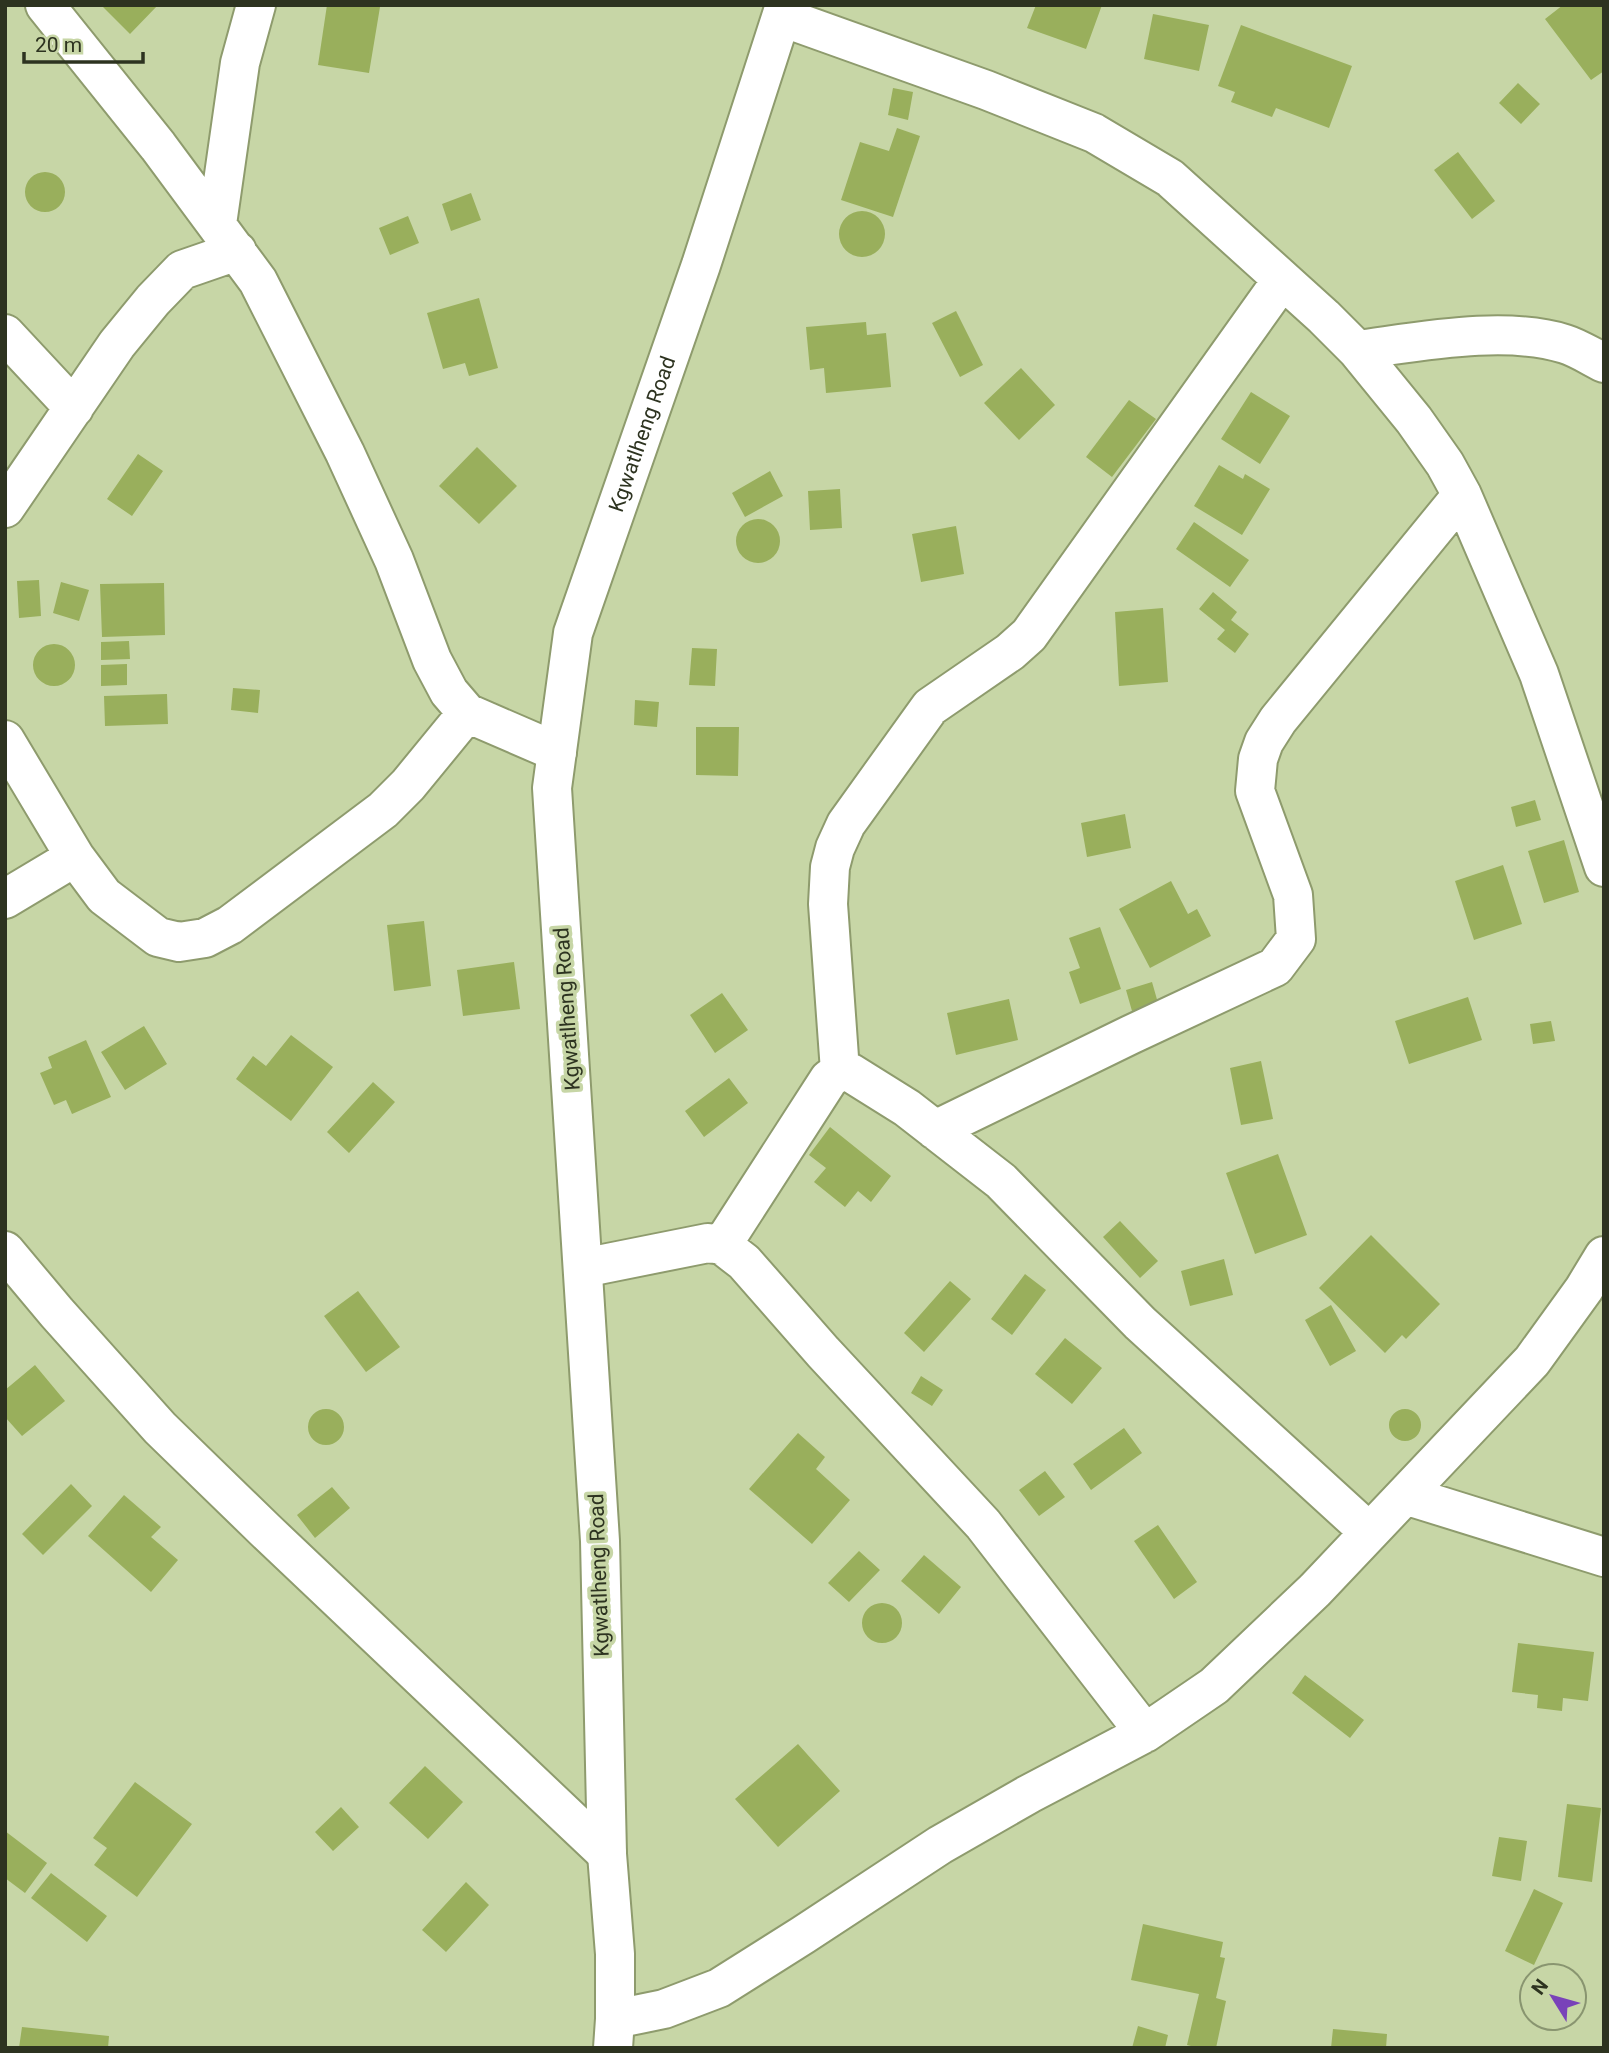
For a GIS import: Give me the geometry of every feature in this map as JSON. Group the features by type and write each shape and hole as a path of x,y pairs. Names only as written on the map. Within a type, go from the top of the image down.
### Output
{"street":[{"path":"45,5 158,146 258,281 345,453 394,560 432,660 449,692 467,713 557,752"},
{"path":"5,508 117,344 153,300 183,270 227,238 240,63 256,5"},
{"path":"784,11 1094,133 1170,178 1357,350 1414,420 1445,464 1462,495 1539,674 1589,779 1604,867"},
{"name":"Kgwatlheng Road","path":"614,2033 615,1954 607,1854 600,1541 552,788 573,633 701,265 784,11"},
{"path":"840,1071 828,904 830,867 846,824 930,707 1010,652 1029,635 1283,280"},
{"path":"5,334 74,408"},
{"path":"1357,350 1476,335 1525,337 1566,344 1604,363"},
{"path":"935,1130 1275,967 1296,939 1294,906 1293,895 1255,791 1261,750 1278,720 1462,495"},
{"path":"5,740 75,857 104,896 158,937 179,942 205,939 230,925 383,810 408,785 467,713"},
{"path":"5,899 75,857"},
{"path":"722,1245 829,1079 840,1071 852,1073 907,1108 1001,1181 1140,1323 1370,1532"},
{"path":"583,1268 708,1243 722,1245 744,1262 822,1352 983,1524 1144,1733"},
{"path":"5,1251 160,1428 607,1854"},
{"path":"614,2033 664,2009 719,1988 940,1845 1144,1733 1214,1686 1298,1606 1532,1361 1584,1289 1604,1256"},
{"path":"1405,1495 1604,1557"}],"building":[{"path":"101,5 158,5 130,34"},
{"path":"327,5 380,7 369,73 318,65"},
{"path":"1036,5 1102,5 1086,49 1027,28"},
{"path":"1563,5 1604,5 1604,71 1591,80 1545,19"},
{"path":"1153,14 1209,25 1199,71 1144,59"},
{"path":"1241,25 1352,66 1329,128 1276,108 1272,117 1231,102 1235,92 1218,86"},
{"path":"1518,83 1540,104 1521,124 1499,103"},
{"path":"893,88 913,92 908,120 888,115"},
{"path":"897,128 920,136 893,217 841,200 860,142 889,151"},
{"path":"1458,152 1495,201 1472,219 1434,170"},
{"path":"45,172 59,178 65,192 59,206 45,212 31,206 25,192 31,178"},
{"path":"471,193 481,220 451,231 442,204"},
{"path":"862,211 878,218 885,234 878,250 862,257 846,250 839,234 846,218"},
{"path":"408,216 419,243 390,255 379,228"},
{"path":"479,298 498,368 469,376 465,363 443,369 427,313"},
{"path":"956,311 983,365 960,377 932,323"},
{"path":"866,322 867,335 886,333 891,387 826,393 824,368 810,370 806,327"},
{"path":"1021,368 1055,405 1019,440 984,403"},
{"path":"1251,392 1290,416 1260,464 1221,439"},
{"path":"1129,400 1156,419 1112,477 1086,457"},
{"path":"477,447 517,486 479,524 439,486"},
{"path":"138,454 163,471 132,516 107,499"},
{"path":"1219,465 1243,479 1245,474 1270,489 1242,535 1194,506"},
{"path":"770,471 783,496 745,517 732,493"},
{"path":"840,489 842,528 810,530 808,491"},
{"path":"758,519 767,520 774,525 779,532 779,550 774,557 767,562 758,563 749,562 742,557 737,550 736,541 737,532 742,525 749,520"},
{"path":"1194,522 1249,560 1230,587 1176,549"},
{"path":"956,526 964,574 921,582 912,534"},
{"path":"39,580 41,616 19,618 17,581"},
{"path":"61,582 89,590 79,621 53,613"},
{"path":"164,583 165,635 102,637 100,584"},
{"path":"1213,592 1237,612 1231,620 1249,634 1235,653 1217,639 1225,630 1199,609"},
{"path":"1163,608 1168,682 1119,686 1115,612"},
{"path":"129,641 130,659 101,660 101,642"},
{"path":"54,644 69,650 75,665 69,680 54,686 39,680 33,665 39,650"},
{"path":"692,648 717,649 715,686 689,685"},
{"path":"127,664 127,685 101,686 101,665"},
{"path":"233,688 260,690 258,713 231,710"},
{"path":"167,694 168,724 105,726 104,696"},
{"path":"635,700 659,702 657,727 634,725"},
{"path":"696,727 739,727 738,776 696,775"},
{"path":"1535,800 1541,820 1516,827 1511,807"},
{"path":"1125,814 1131,848 1087,857 1081,823"},
{"path":"1564,840 1579,892 1544,903 1528,851"},
{"path":"1503,865 1522,924 1474,940 1455,881"},
{"path":"1171,881 1188,914 1197,909 1211,936 1150,968 1119,909"},
{"path":"424,921 431,986 394,991 387,925"},
{"path":"1100,927 1121,989 1080,1004 1069,972 1080,968 1069,938"},
{"path":"514,962 520,1009 463,1016 457,970"},
{"path":"1152,982 1158,1003 1132,1011 1126,990"},
{"path":"722,993 748,1030 715,1053 690,1015"},
{"path":"1468,997 1482,1040 1409,1064 1395,1021"},
{"path":"1009,999 1018,1040 956,1055 947,1013"},
{"path":"1551,1021 1555,1041 1533,1044 1530,1024"},
{"path":"144,1026 167,1064 125,1090 101,1052"},
{"path":"291,1035 333,1067 291,1121 236,1079 253,1056 266,1066"},
{"path":"86,1040 111,1097 72,1114 66,1100 54,1105 40,1073 52,1068 48,1057"},
{"path":"1261,1061 1273,1119 1241,1125 1230,1068"},
{"path":"729,1078 748,1103 704,1137 685,1111"},
{"path":"373,1082 395,1102 349,1153 327,1132"},
{"path":"830,1127 891,1176 871,1202 858,1191 845,1207 814,1182 826,1168 809,1155"},
{"path":"1278,1154 1307,1235 1255,1254 1226,1173"},
{"path":"1120,1221 1158,1261 1140,1278 1103,1237"},
{"path":"1371,1235 1440,1304 1406,1339 1402,1335 1385,1353 1319,1288"},
{"path":"1224,1259 1233,1295 1190,1306 1181,1271"},
{"path":"1025,1274 1046,1290 1012,1335 991,1319"},
{"path":"950,1281 971,1299 924,1352 904,1333"},
{"path":"358,1291 400,1347 366,1372 324,1316"},
{"path":"1331,1305 1356,1351 1330,1366 1305,1320"},
{"path":"1065,1338 1102,1368 1072,1404 1035,1374"},
{"path":"35,1365 65,1401 22,1436 5,1417 5,1390"},
{"path":"921,1376 943,1390 932,1406 911,1393"},
{"path":"326,1409 339,1414 344,1427 339,1440 326,1445 313,1440 308,1427 313,1414"},
{"path":"1405,1409 1416,1414 1421,1425 1416,1436 1405,1441 1394,1436 1389,1425 1394,1414"},
{"path":"1124,1428 1142,1453 1091,1490 1073,1464"},
{"path":"798,1433 825,1457 816,1469 850,1500 812,1544 749,1489"},
{"path":"1045,1471 1065,1497 1039,1516 1019,1490"},
{"path":"71,1484 92,1506 43,1555 22,1534"},
{"path":"332,1487 350,1508 315,1538 297,1515"},
{"path":"124,1495 161,1527 151,1537 178,1560 151,1592 88,1536"},
{"path":"1158,1525 1197,1582 1174,1599 1134,1541"},
{"path":"859,1551 880,1570 849,1602 828,1583"},
{"path":"924,1555 961,1587 939,1614 901,1581"},
{"path":"882,1603 890,1604 896,1609 901,1615 901,1631 896,1637 890,1642 882,1643 874,1642 868,1637 863,1631 862,1623 863,1615 868,1609 874,1604"},
{"path":"1518,1643 1594,1652 1588,1701 1563,1698 1562,1711 1537,1708 1538,1695 1512,1692"},
{"path":"1305,1675 1364,1720 1350,1738 1292,1693"},
{"path":"798,1744 840,1791 778,1847 735,1799"},
{"path":"425,1766 463,1802 428,1839 389,1803"},
{"path":"135,1782 192,1824 137,1897 94,1865 107,1848 93,1838"},
{"path":"1567,1804 1601,1808 1592,1882 1558,1877"},
{"path":"341,1807 359,1827 333,1851 315,1832"},
{"path":"5,1831 47,1863 25,1893 5,1878"},
{"path":"1499,1837 1527,1841 1521,1881 1492,1876"},
{"path":"51,1873 107,1916 87,1942 31,1898"},
{"path":"466,1882 489,1905 446,1952 422,1930"},
{"path":"1534,1889 1563,1903 1535,1962 1528,1962 1505,1951"},
{"path":"1143,1924 1223,1942 1220,1957 1225,1958 1216,1998 1226,2001 1216,2048 1187,2045 1199,1994 1131,1980"},
{"path":"1138,2026 1168,2035 1165,2048 1132,2048"},
{"path":"22,2027 109,2036 108,2048 19,2048"},
{"path":"1333,2029 1387,2034 1386,2048 1331,2048"}]}
